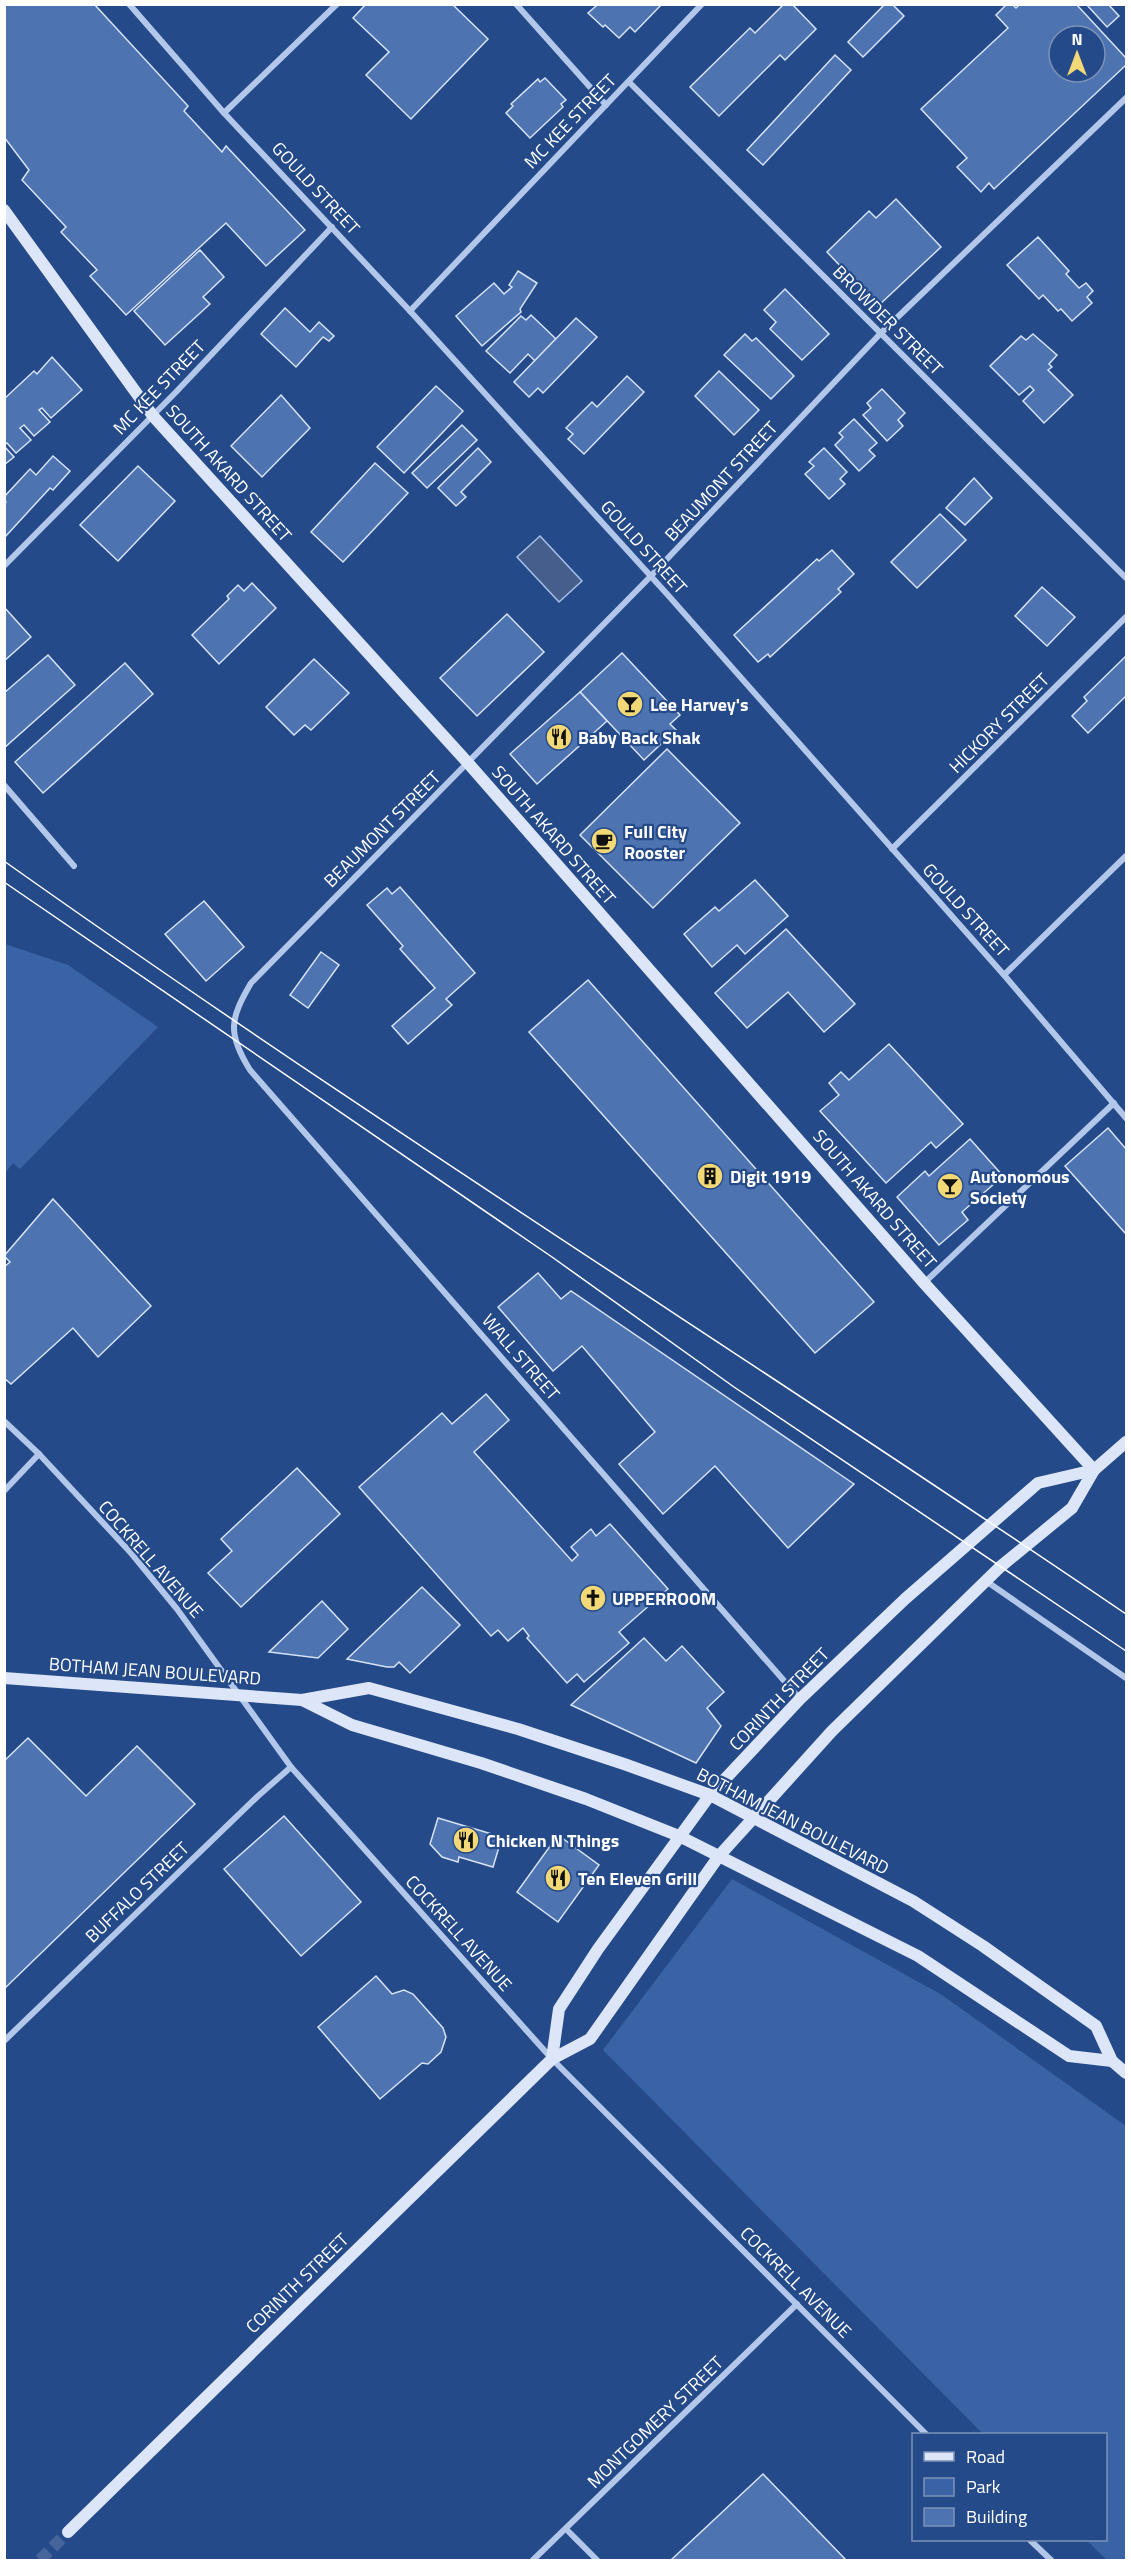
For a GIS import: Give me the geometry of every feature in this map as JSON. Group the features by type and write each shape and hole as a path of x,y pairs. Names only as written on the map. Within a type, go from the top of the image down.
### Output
{"main road":[{"name":"SOUTH AKARD STREET","path":"4,210 153,416 468,763 924,1283 1094,1470"},
{"name":"CORINTH STREET","path":"68,2532 552,2059 590,2039 719,1856 753,1818 832,1731 986,1581 1072,1508 1094,1470 1126,1442"},
{"name":"CORINTH STREET","path":"552,2059 559,2009 598,1949 710,1796 800,1699 905,1599 1038,1483 1094,1470"},
{"name":"BOTHAM JEAN BOULEVARD","path":"4,1678 302,1700 369,1688 518,1729 624,1764 710,1796 914,1901 983,1946 1096,2026 1112,2061 1126,2073"},
{"name":"BOTHAM JEAN BOULEVARD","path":"302,1700 352,1725 482,1763 586,1799 679,1836 918,1956 1069,2056 1112,2061"}],"street":[{"name":"GOULD STREET","path":"129,4 224,113 410,311 650,577 1004,975 1126,1118"},
{"path":"224,113 337,4"},
{"path":"516,4 606,105"},
{"name":"MC KEE STREET","path":"410,311 702,4"},
{"name":"BROWDER STREET","path":"629,82 1126,578"},
{"name":"BEAUMONT STREET","path":"234,1028 237,1008 251,983 650,577 880,334 1126,98"},
{"name":"MC KEE STREET","path":"4,566 153,416 332,227"},
{"name":"HICKORY STREET","path":"892,849 1126,617"},
{"path":"4,785 74,866"},
{"path":"1004,975 1126,856"},
{"name":"WALL STREET","path":"234,1028 238,1051 250,1070 800,1699"},
{"path":"924,1283 1114,1103"},
{"name":"COCKRELL AVENUE","path":"4,1421 39,1454 131,1553 177,1609 291,1767 552,2059 925,2433"},
{"path":"4,1491 39,1454"},
{"path":"986,1581 1126,1678"},
{"name":"BUFFALO STREET","path":"4,2041 291,1767"},
{"name":"MONTGOMERY STREET","path":"533,2560 797,2304"},
{"path":"566,2529 597,2560"},
{"path":"1031,2541 1051,2560"}],"green space":[{"path":"5,944 68,965 158,1027 20,1169 13,1163 5,1173"},
{"path":"732,1879 942,1995 1126,2126 1126,2560 1107,2560 1087,2541 1107,2541 1107,2433 982,2433 603,2050"}],"shaded area":[{"path":"540,536 582,581 559,602 517,557"}],"building":[{"path":"4,4 94,4 188,106 184,111 222,152 226,146 305,230 266,266 226,223 126,315 90,276 97,270 61,232 66,227 22,180 29,170 4,137"},
{"path":"366,4 452,4 488,39 411,119 366,75 389,52 353,18"},
{"path":"594,4 662,4 635,32 630,27 619,38 588,13 596,6"},
{"path":"784,4 792,4 816,29 785,60 780,55 719,116 690,87 750,28 755,33"},
{"path":"885,4 892,4 904,16 863,57 848,42"},
{"path":"1007,4 1012,4 1016,8 1020,4 1076,4 1095,24 1047,24 1047,84 1106,84 994,189 989,183 981,192 957,167 967,158 921,109 1008,28 996,15"},
{"path":"1086,4 1108,4 1119,16 1107,27 1107,24 1104,24"},
{"path":"1107,37 1126,58 1126,65 1107,83"},
{"path":"835,55 851,70 763,165 747,150"},
{"path":"545,78 566,100 561,104 563,107 530,138 506,113 513,106 511,104 538,79 540,82"},
{"path":"896,199 941,247 878,306 827,252 869,211 876,218"},
{"path":"1038,237 1069,271 1066,274 1079,288 1086,283 1093,291 1087,297 1092,303 1072,321 1061,309 1058,311 1043,295 1039,299 1007,265"},
{"path":"200,250 224,277 203,297 210,304 165,345 134,311"},
{"path":"518,271 537,283 520,309 521,312 482,346 456,316 494,283 504,294 512,287 509,285"},
{"path":"785,289 829,334 802,360 770,329 776,322 764,310"},
{"path":"285,308 310,332 319,322 334,336 329,341 323,337 296,367 261,334"},
{"path":"531,315 556,339 535,361 528,354 510,373 486,351 521,316 526,320"},
{"path":"576,318 597,337 543,393 538,388 529,397 514,382"},
{"path":"745,334 752,341 756,338 794,376 771,399 724,355"},
{"path":"1033,334 1057,355 1049,364 1052,367 1048,370 1073,395 1044,423 1023,401 1034,390 1030,386 1019,395 990,366 1021,336 1026,340"},
{"path":"52,357 82,390 51,418 42,408 39,410 50,422 34,436 24,425 20,428 31,440 16,453 7,443 4,445 4,399 34,371 37,374"},
{"path":"719,371 759,410 734,435 695,396"},
{"path":"627,376 644,392 584,454 568,439 573,434 566,428 592,402 597,407"},
{"path":"436,386 463,411 404,473 377,447"},
{"path":"882,389 905,413 898,420 903,426 887,441 863,415 871,408 867,403"},
{"path":"281,395 310,428 262,477 231,446"},
{"path":"854,419 877,443 869,450 875,456 859,471 835,445 843,437 839,433"},
{"path":"462,425 477,440 427,488 412,473"},
{"path":"4,446 14,457 4,465"},
{"path":"478,448 491,462 461,492 466,497 456,506 438,488"},
{"path":"824,448 847,472 840,479 845,484 829,499 805,474 814,466 809,462"},
{"path":"53,456 70,471 53,490 50,488 4,538 4,504 6,502 4,497 30,469 36,475"},
{"path":"375,463 408,493 343,562 311,532"},
{"path":"138,466 175,501 118,561 80,525"},
{"path":"974,478 992,498 965,525 946,508"},
{"path":"940,514 966,540 917,588 891,562"},
{"path":"832,550 854,574 838,589 841,592 770,657 768,654 758,662 734,635 817,559 819,561"},
{"path":"252,583 276,608 219,664 192,635 229,599 227,596 238,585 244,591"},
{"path":"1042,587 1075,617 1047,646 1015,616"},
{"path":"4,607 31,637 4,661"},
{"path":"507,614 544,652 477,716 440,678"},
{"name":"Lee Harvey's","path":"622,653 680,715 670,724 676,730 644,760 580,692"},
{"path":"48,655 75,685 4,748 4,693"},
{"path":"1126,656 1126,696 1088,733 1072,716 1087,701 1084,697"},
{"path":"314,659 349,693 311,730 305,725 294,735 266,707"},
{"path":"125,663 153,694 43,793 15,762"},
{"name":"Baby Back Shak","path":"580,692 607,721 537,784 510,754"},
{"path":"667,749 740,823 653,908 580,835"},
{"path":"755,880 788,916 745,954 737,945 712,967 684,934 715,907 719,911"},
{"path":"400,887 475,973 446,999 452,1005 408,1044 392,1026 435,988 400,949 403,946 367,905 387,888 392,894"},
{"path":"204,901 244,947 206,981 165,934"},
{"path":"786,929 855,1004 824,1032 788,992 747,1028 715,993"},
{"path":"321,952 339,965 308,1008 290,995"},
{"name":"Digit 1919","path":"588,980 874,1302 815,1353 529,1032"},
{"path":"889,1044 963,1124 936,1148 931,1142 886,1183 820,1111 839,1095 829,1083 841,1072 849,1080"},
{"path":"1108,1128 1126,1149 1126,1234 1065,1166"},
{"name":"Autonomous Society","path":"970,1139 1003,1176 962,1212 968,1220 939,1245 897,1197 925,1171 929,1176"},
{"path":"53,1199 151,1306 98,1357 73,1328 11,1384 4,1378 4,1267 10,1262 4,1256"},
{"path":"538,1273 561,1299 571,1291 854,1484 788,1548 715,1466 663,1514 619,1464 655,1432 582,1346 553,1371 498,1307"},
{"path":"486,1394 509,1420 474,1452 572,1561 578,1555 571,1547 591,1529 596,1536 610,1524 668,1589 619,1632 629,1643 584,1682 577,1674 567,1683 527,1638 529,1636 523,1628 508,1641 498,1630 491,1636 359,1487 442,1413 452,1424"},
{"path":"297,1468 340,1514 241,1607 208,1573 232,1551 221,1539"},
{"path":"422,1587 460,1625 454,1631 410,1673 399,1662 394,1667 387,1667 347,1659"},
{"path":"322,1601 348,1629 318,1658 269,1652"},
{"path":"644,1638 666,1661 682,1646 724,1692 707,1708 721,1726 696,1763 571,1705"},
{"path":"28,1738 86,1796 137,1746 195,1804 4,1989 4,1761"},
{"path":"284,1816 361,1902 301,1956 224,1869"},
{"name":"Chicken N Things","path":"438,1818 502,1837 493,1867 459,1857 458,1862 442,1857 430,1844"},
{"name":"Ten Eleven Grill","path":"558,1835 599,1865 558,1922 517,1892"},
{"path":"376,1976 392,1994 404,1990 413,1994 443,2028 446,2037 441,2052 428,2064 422,2063 380,2099 318,2027"},
{"path":"763,2474 846,2560 671,2560"}],"tunnel":[{"path":"40,2560 68,2532"}],"tram line":[{"path":"4,861 282,1053 1126,1614"},
{"path":"4,882 552,1257 734,1387 1126,1651"}],"place":[{"name":"Lee Harvey's","path":"630,704"},
{"name":"Baby Back Shak","path":"559,737"},
{"name":"Full City Rooster","path":"604,841"},
{"name":"Digit 1919","path":"710,1176"},
{"name":"Autonomous Society","path":"950,1186"},
{"name":"UPPERROOM","path":"593,1598"},
{"name":"Chicken N Things","path":"466,1840"},
{"name":"Ten Eleven Grill","path":"558,1878"}]}
